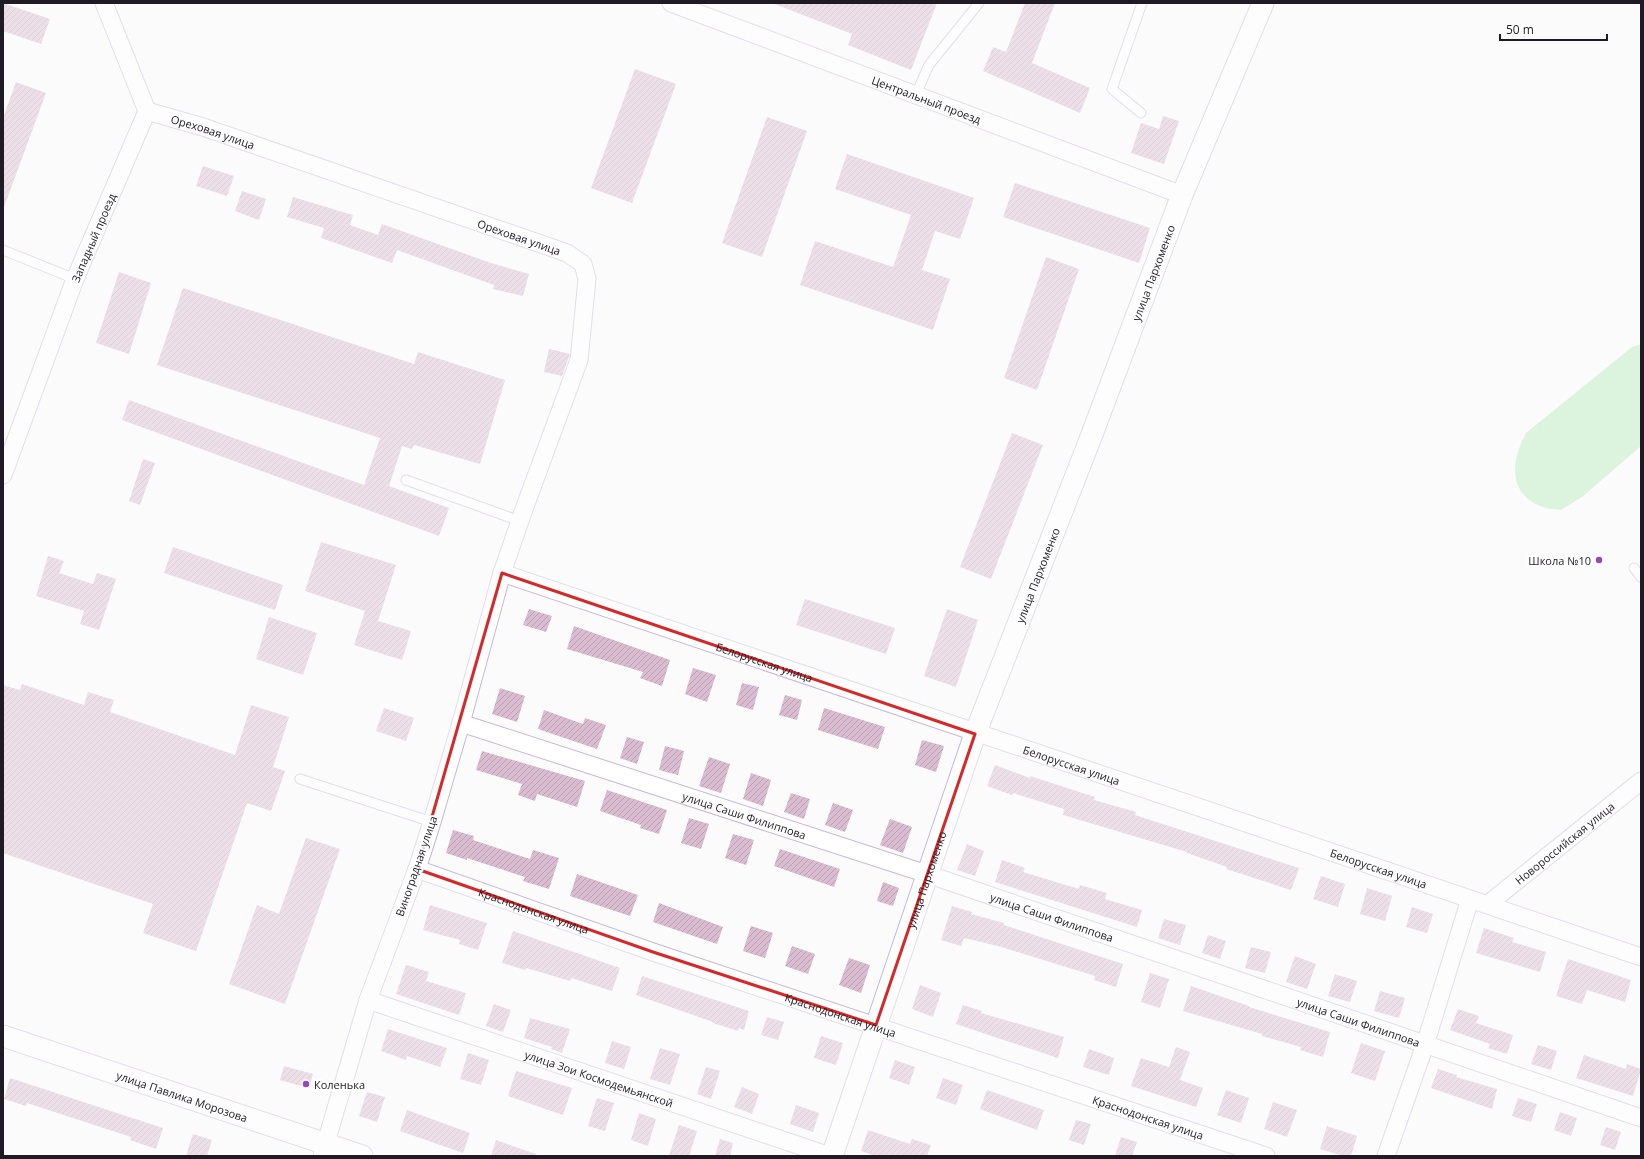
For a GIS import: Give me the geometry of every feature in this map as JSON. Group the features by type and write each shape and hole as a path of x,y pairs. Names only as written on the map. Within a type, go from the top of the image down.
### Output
{"street":[{"path":"104,3 147,111"},
{"name":"Центральный проезд","path":"671,3 1182,194"},
{"name":"улица Пархоменко","path":"831,1156 975,734 1091,437 1182,194 1263,3"},
{"name":"Западный проезд","path":"3,475 8,446 75,279 147,111"},
{"name":"Ореховая улица","path":"147,111 203,127 567,253 583,264 587,279 579,360 502,573"},
{"name":"Белорусская улица","path":"502,573 975,734 1223,815 1641,957"},
{"name":"Виноградная улица","path":"323,1150 368,1000 417,869 432,822 462,723 502,573"},
{"name":"улица Саши Филиппова","path":"462,723 927,874 1641,1118"},
{"name":"Новороссийская улица","path":"1488,904 1641,781"},
{"name":"Краснодонская улица","path":"417,869 653,952 1266,1156"},
{"path":"1386,1156 1425,1045 1470,899"},
{"name":"улица Зои Космодемьянской","path":"368,1000 831,1156"},
{"name":"улица Павлика Морозова","path":"3,1036 323,1150 362,1156"}],"lane":[{"path":"916,94 929,65 979,3"},
{"path":"1141,113 1112,89 1142,3"},
{"path":"3,250 75,279"},
{"path":"406,480 520,521"},
{"path":"1634,568 1641,577"},
{"path":"300,779 432,822"}],"highlighted area":[{"path":"502,573 975,734 876,1025 653,952 417,869"}],"green space":[{"path":"1641,344 1641,446 1582,497 1561,510 1545,508 1531,501 1523,494 1515,476 1517,454 1526,433 1632,347"}],"building":[{"path":"3,3 50,19 41,44 3,31"},
{"path":"772,3 937,3 911,70 848,45 852,34"},
{"path":"1025,3 1055,3 1032,63 1090,88 1080,113 983,71 993,47 1006,52"},
{"path":"635,69 676,84 632,203 591,188"},
{"path":"16,82 46,93 4,207 3,118"},
{"path":"1163,116 1179,121 1164,164 1131,153 1141,123 1159,129"},
{"path":"767,117 807,131 762,257 722,243"},
{"path":"847,154 974,198 960,239 935,231 922,270 950,279 933,330 800,285 815,241 893,267 911,215 835,189"},
{"path":"203,166 234,176 227,196 196,186"},
{"path":"1015,183 1150,228 1139,263 1003,217"},
{"path":"242,191 266,199 259,220 235,211"},
{"path":"293,197 353,215 350,225 378,235 382,224 491,263 529,274 523,296 493,289 494,285 397,250 392,263 321,238 324,228 287,217"},
{"path":"1046,257 1079,269 1037,390 1004,378"},
{"path":"119,272 151,283 129,354 96,343"},
{"path":"183,288 414,364 418,352 505,380 480,464 414,445 412,449 402,446 389,486 449,508 439,536 122,420 129,400 364,485 380,438 157,365"},
{"path":"549,349 570,354 562,376 544,372"},
{"path":"1012,433 1043,445 991,579 960,567"},
{"path":"143,459 155,463 140,505 129,501"},
{"path":"321,542 396,565 378,621 411,631 402,660 354,645 365,611 305,591"},
{"path":"173,547 283,585 275,610 164,573"},
{"path":"48,556 64,561 59,573 93,584 97,573 116,579 99,630 80,624 84,611 36,596"},
{"path":"805,599 895,628 886,654 796,625"},
{"path":"529,609 552,616 546,632 523,625"},
{"path":"947,609 978,620 956,687 924,676"},
{"path":"269,617 317,633 303,675 256,659"},
{"path":"574,626 670,660 662,686 640,678 643,672 567,649"},
{"path":"693,668 716,675 707,702 685,694"},
{"path":"742,683 759,687 753,710 736,705"},
{"path":"22,684 84,705 88,692 114,700 110,712 235,755 251,705 289,717 273,767 285,771 271,811 247,803 196,951 143,933 153,904 3,853 3,685 20,690"},
{"path":"500,688 525,696 517,722 492,714"},
{"path":"785,695 802,700 797,720 779,715"},
{"path":"384,708 414,718 406,741 376,731"},
{"path":"824,708 885,727 878,749 818,730"},
{"path":"544,710 583,724 585,718 606,725 597,749 538,729"},
{"path":"627,737 644,742 637,764 620,758"},
{"path":"922,740 944,746 936,772 915,765"},
{"path":"665,746 684,751 678,775 659,770"},
{"path":"482,751 585,781 577,807 537,794 535,801 518,795 522,784 476,770"},
{"path":"709,757 730,764 721,793 699,786"},
{"path":"995,765 1030,778 1030,776 1095,797 1094,800 1136,812 1135,815 1299,868 1291,890 1226,869 1227,867 1187,852 1063,815 1064,809 1013,793 1012,795 987,786"},
{"path":"751,773 771,780 763,806 743,799"},
{"path":"607,790 667,810 659,834 640,828 641,825 600,811"},
{"path":"791,793 810,799 804,819 784,812"},
{"path":"833,803 853,810 845,832 825,825"},
{"path":"689,818 709,824 701,849 681,843"},
{"path":"890,819 912,827 903,853 880,845"},
{"path":"453,830 474,836 473,840 530,859 533,850 559,858 549,889 523,881 525,877 467,858 467,860 446,853"},
{"path":"733,834 754,840 746,865 725,858"},
{"path":"306,838 340,849 285,1004 229,984 257,905 279,914"},
{"path":"967,844 984,851 975,876 957,870"},
{"path":"780,849 840,869 834,887 774,866"},
{"path":"1002,860 1025,868 1023,872 1079,889 1080,885 1107,893 1105,899 1142,910 1137,927 995,882"},
{"path":"577,874 638,895 630,916 570,896"},
{"path":"1321,876 1345,884 1338,907 1313,899"},
{"path":"883,882 899,888 893,906 877,901"},
{"path":"1367,888 1392,896 1385,921 1360,914"},
{"path":"659,903 723,927 717,944 653,922"},
{"path":"430,905 487,923 478,950 459,944 460,940 423,930"},
{"path":"952,906 972,912 971,914 1004,923 1004,925 1123,964 1116,987 1094,980 1095,976 998,946 964,938 961,946 941,940"},
{"path":"1412,907 1433,914 1427,933 1406,927"},
{"path":"1164,919 1186,925 1180,945 1158,938"},
{"path":"751,926 773,933 765,958 743,951"},
{"path":"1484,928 1514,938 1512,942 1546,952 1540,972 1476,953"},
{"path":"513,931 620,968 612,991 571,978 570,981 526,968 525,970 502,963"},
{"path":"1208,935 1226,941 1220,959 1202,953"},
{"path":"792,946 815,954 808,974 785,966"},
{"path":"1251,947 1271,952 1265,973 1245,968"},
{"path":"1295,956 1316,964 1307,989 1286,982"},
{"path":"849,958 870,965 861,993 839,985"},
{"path":"1568,959 1631,980 1625,1002 1587,990 1582,1004 1556,996"},
{"path":"406,965 429,972 426,981 466,993 459,1015 396,994"},
{"path":"1150,973 1169,979 1160,1008 1141,1002"},
{"path":"1335,974 1357,981 1350,1002 1328,996"},
{"path":"642,976 749,1011 744,1030 739,1028 738,1031 713,1023 636,995"},
{"path":"920,985 941,993 933,1017 912,1009"},
{"path":"1191,986 1249,1007 1330,1032 1323,1057 1300,1050 1301,1047 1262,1036 1262,1034 1183,1011"},
{"path":"1380,991 1405,998 1399,1018 1374,1011"},
{"path":"494,1004 511,1010 503,1032 486,1026"},
{"path":"963,1005 982,1011 981,1013 1064,1037 1058,1058 956,1024"},
{"path":"1458,1009 1479,1016 1476,1023 1513,1035 1507,1054 1488,1048 1490,1044 1450,1030"},
{"path":"767,1017 784,1022 778,1040 761,1035"},
{"path":"530,1018 570,1029 562,1053 551,1049 552,1047 524,1038"},
{"path":"388,1029 447,1048 440,1067 407,1056 406,1060 381,1051"},
{"path":"821,1036 843,1043 836,1065 814,1058"},
{"path":"612,1041 631,1047 624,1069 605,1063"},
{"path":"1361,1043 1385,1051 1375,1081 1351,1073"},
{"path":"1538,1045 1557,1051 1551,1070 1531,1064"},
{"path":"1176,1047 1190,1052 1180,1080 1203,1088 1196,1107 1131,1086 1141,1058 1169,1067"},
{"path":"660,1048 680,1054 670,1085 650,1079"},
{"path":"1089,1049 1114,1058 1109,1075 1083,1067"},
{"path":"468,1053 489,1060 481,1085 460,1079"},
{"path":"1584,1055 1626,1069 1627,1064 1641,1069 1633,1096 1576,1078"},
{"path":"895,1060 915,1067 909,1085 889,1078"},
{"path":"284,1066 313,1074 309,1088 280,1080"},
{"path":"706,1067 720,1071 711,1099 697,1094"},
{"path":"1438,1069 1457,1075 1456,1077 1497,1089 1492,1109 1431,1088"},
{"path":"516,1071 572,1088 563,1115 508,1096"},
{"path":"10,1078 163,1128 156,1149 130,1140 131,1137 27,1103 26,1106 4,1099"},
{"path":"943,1078 963,1085 956,1105 936,1098"},
{"path":"742,1087 759,1094 752,1114 734,1107"},
{"path":"987,1090 1044,1110 1037,1130 980,1109"},
{"path":"1226,1090 1249,1098 1241,1123 1217,1115"},
{"path":"367,1092 385,1097 377,1122 359,1116"},
{"path":"597,1098 614,1103 605,1131 588,1126"},
{"path":"1518,1098 1537,1104 1531,1122 1512,1116"},
{"path":"1273,1102 1297,1110 1287,1137 1264,1129"},
{"path":"796,1105 819,1113 813,1132 790,1124"},
{"path":"407,1110 470,1133 463,1153 400,1131"},
{"path":"1560,1112 1577,1118 1571,1136 1554,1130"},
{"path":"639,1113 656,1119 648,1146 631,1140"},
{"path":"1076,1120 1091,1124 1084,1145 1069,1140"},
{"path":"679,1125 697,1131 689,1156 669,1156"},
{"path":"1327,1126 1357,1136 1351,1156 1343,1156 1320,1149"},
{"path":"1606,1127 1621,1132 1615,1150 1600,1145"},
{"path":"868,1130 910,1144 912,1139 931,1145 927,1156 875,1156 861,1151"},
{"path":"193,1134 212,1140 207,1156 186,1156"},
{"path":"1121,1137 1137,1142 1132,1156 1115,1156"},
{"path":"720,1139 733,1143 730,1156 715,1156"},
{"path":"496,1140 536,1154 536,1156 491,1156"}],"place":[{"name":"Школа №10","path":"1599,560"},
{"name":"Коленька","path":"306,1084"}]}
